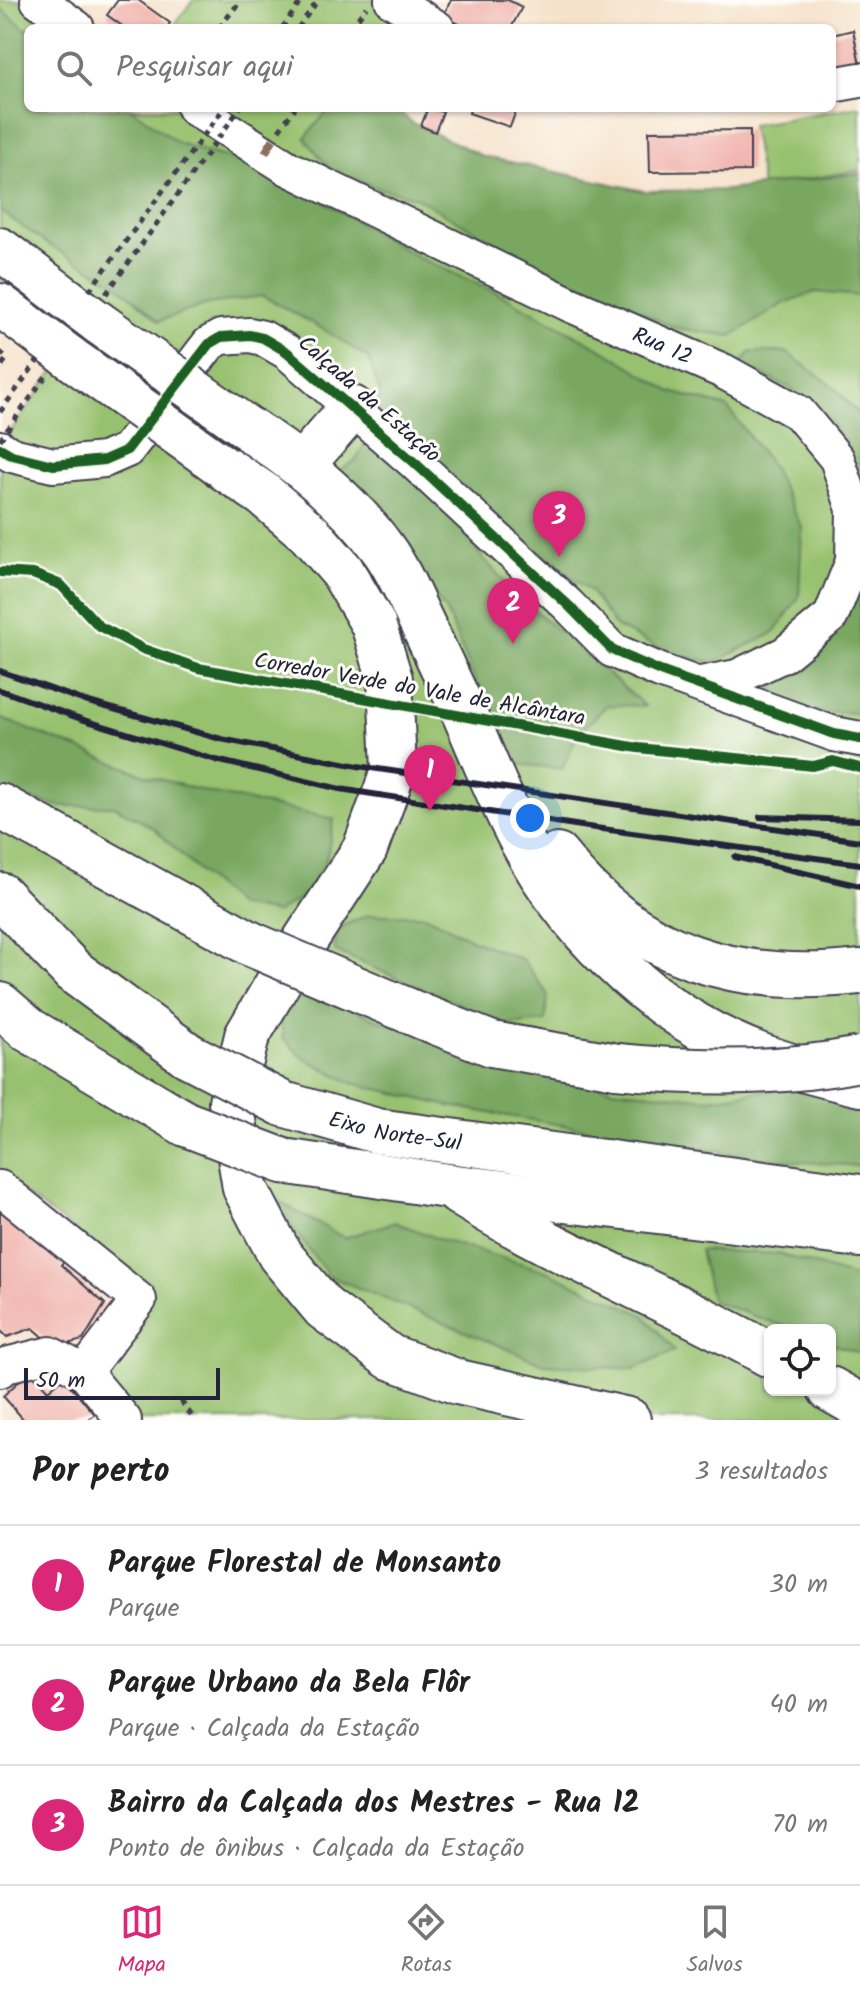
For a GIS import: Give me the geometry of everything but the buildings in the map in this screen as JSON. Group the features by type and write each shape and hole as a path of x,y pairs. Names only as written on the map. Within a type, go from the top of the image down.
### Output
{"highway":[{"path":"301,466 352,408"},
{"path":"249,429 330,490 384,550 399,575 522,842 566,910 596,945 633,979 683,1016 727,1041 785,1065 860,1084"},
{"path":"223,467 263,494 309,533 342,571 373,624 390,679 394,769 365,849 283,974 247,1036 231,1102 245,1188 280,1255 324,1308 390,1357 458,1382 618,1419"},
{"path":"450,684 551,849 579,882 628,924 661,944 695,959 728,968 792,977 860,972"},
{"path":"0,806 251,944 492,1044 617,1066 670,1071 734,1072 819,1067 860,1059"},
{"name":"Eixo Norte-Sul","path":"0,895 73,971 188,1055 283,1104 377,1131 860,1197"},
{"name":"Eixo Norte-Sul","path":"0,1005 29,1030 186,1124 283,1161 447,1186 860,1235"},
{"path":"447,1186 514,1227 702,1317 764,1352"},
{"path":"836,1392 860,1406"}],"main road":[{"path":"0,249 95,307 249,429"},
{"path":"0,305 58,357 223,467"}],"street":[{"path":"38,0 71,24"},
{"path":"392,0 431,24"},
{"path":"836,84 860,80"},
{"name":"Rua 12","path":"200,112 288,168 569,304 723,371 799,413 837,459 854,509 853,561 831,616 785,654 737,677 701,684"},
{"name":"Calçada da Estação","path":"0,448 12,455 53,465 104,460 127,450 200,353 221,337 237,334 263,338 275,344 352,408 568,605 612,650 660,671 834,734 860,739"},
{"path":"0,1188 139,1300 84,1372"},
{"path":"3,1364 50,1354 84,1372 124,1420"}],"path":[{"path":"222,24 241,0"},
{"path":"285,24 302,0"},
{"path":"301,24 318,0"},
{"path":"354,24 371,0"},
{"path":"95,307 221,112"},
{"path":"95,307 237,112"},
{"path":"276,135 292,112"},
{"path":"0,352 7,358 0,368"},
{"path":"0,412 58,357"},
{"path":"0,440 58,357"},
{"path":"181,1401 195,1420"}],"green space":[{"path":"0,0 41,0 74,24 24,24 24,112 351,112 568,198 860,185 860,1420 107,1420 76,1386 143,1325 133,1273 0,1176 0,446 79,335 0,278"},
{"path":"193,0 417,0 400,24 175,24"},
{"path":"0,8 24,28 24,112 136,112 178,143 274,172 417,257 502,295 609,353 671,392 727,407 772,466 802,528 799,597 774,633 714,662 675,656 616,627 590,591 468,492 449,506 478,553 517,595 645,706 607,705 577,735 562,769 515,764 488,727 474,677 446,611 394,535 337,473 356,460 374,428 380,392 368,358 263,296 208,304 159,321 117,284 49,245 0,211"},
{"path":"860,106 860,170 762,187 751,125"},
{"path":"327,112 400,112 411,122 482,156 644,191 728,190 860,173 860,296 815,292 785,303 731,336 676,328 525,259 415,197 336,177 305,138"},
{"path":"751,352 786,352 834,387 860,416 860,475 832,423 789,387 739,365"},
{"path":"860,580 860,713 793,711 769,685"},
{"path":"0,718 145,775 214,794 334,819 326,861 308,893 276,913 238,906 154,828 114,806 60,806 8,795 0,790"},
{"path":"368,915 425,915 473,940 523,960 548,995 545,1021 506,1025 335,951 336,929"},
{"path":"299,992 321,995 378,1020 612,1089 710,1099 814,1083 860,1097 860,1166 766,1159 449,1106 352,1083 302,1057 283,1038 281,1018"},
{"path":"268,1196 344,1238 395,1222 441,1240 546,1271 644,1315 675,1351 634,1369 544,1364 329,1276"},
{"path":"700,1250 780,1254 860,1279 860,1353 836,1345 836,1324 777,1324 712,1301"}],"railway":[{"path":"0,671 85,701 221,739 358,766 860,841"},
{"path":"0,690 84,720 216,760 340,789 860,864"},
{"path":"760,817 860,820"},
{"path":"735,857 860,886"}],"marked path":[{"path":"265,153 276,135"}],"cycle path":[{"path":"0,448 12,455 53,465 104,460 127,450 209,344 221,337 250,335 263,338 287,352 415,463 612,650 660,671 834,734 860,739"},
{"name":"Corredor Verde do Vale de Alcântara","path":"0,572 33,574 61,585 99,626 143,649 198,668 638,748 813,766 833,761 860,768"}],"place":[{"name":"Bairro da Calçada dos Mestres - Rua 12","path":"559,557"},
{"name":"Parque Urbano da Bela Flôr","path":"513,644"},
{"name":"Parque Florestal de Monsanto","path":"430,811"}]}
